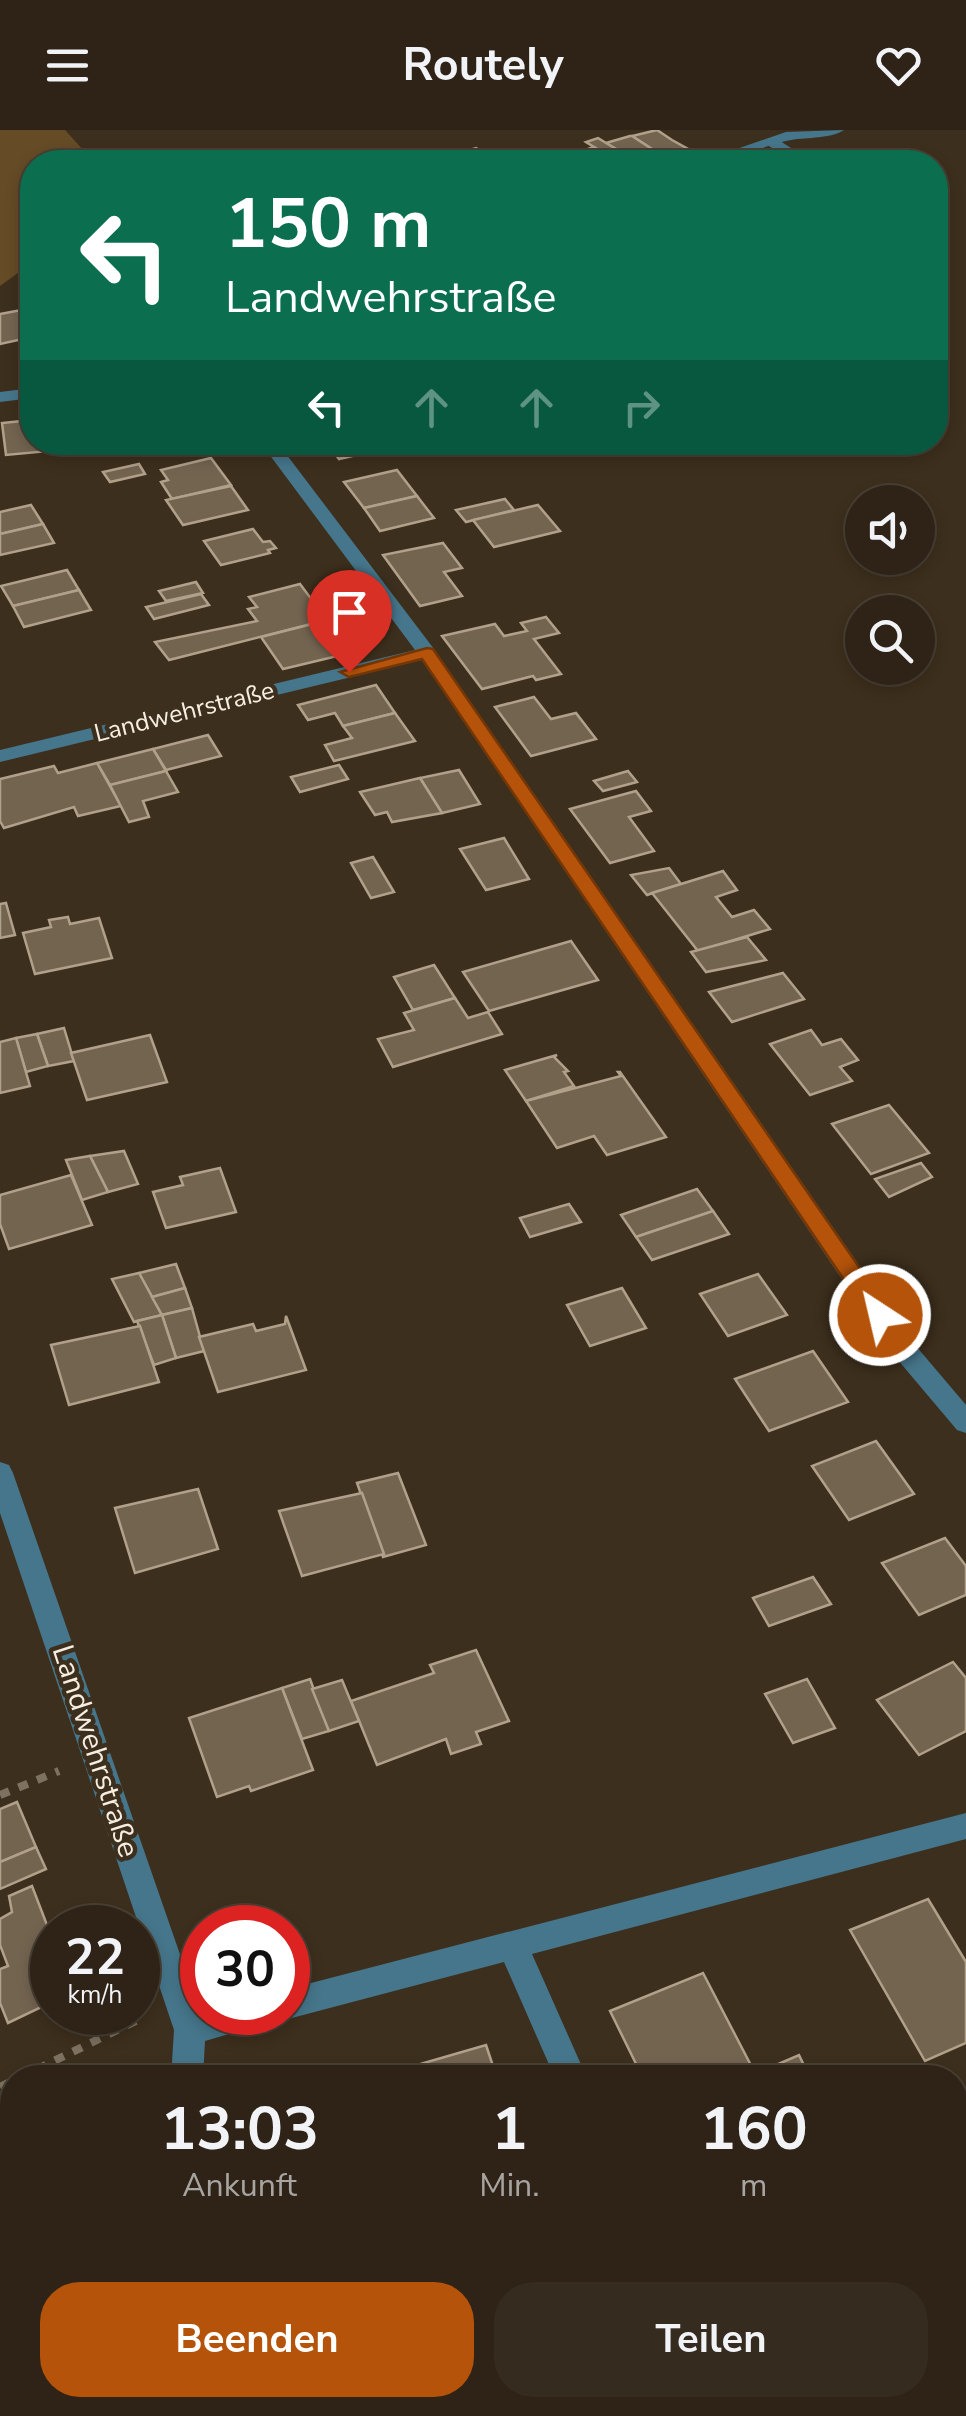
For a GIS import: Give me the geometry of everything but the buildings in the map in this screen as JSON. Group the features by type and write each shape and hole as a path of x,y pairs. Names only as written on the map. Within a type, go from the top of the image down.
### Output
{"street":[{"path":"740,150 779,136 838,130"},
{"path":"278,455 427,653 901,1346 966,1423"},
{"name":"Landwehrstraße","path":"0,756 427,653"},
{"name":"Landwehrstraße","path":"1,1478 180,2000"},
{"path":"310,1998 966,1826"},
{"path":"512,1945 565,2065"},
{"name":"Landwehrstraße","path":"186,2035 187,2065"}],"path":[{"path":"0,1795 98,1755"},
{"path":"53,2065 180,2017"}],"shaded area":[{"path":"0,130 65,130 83,150 20,150 20,271 0,286"}],"route":[{"path":"349,672 427,653 880,1315"}]}
